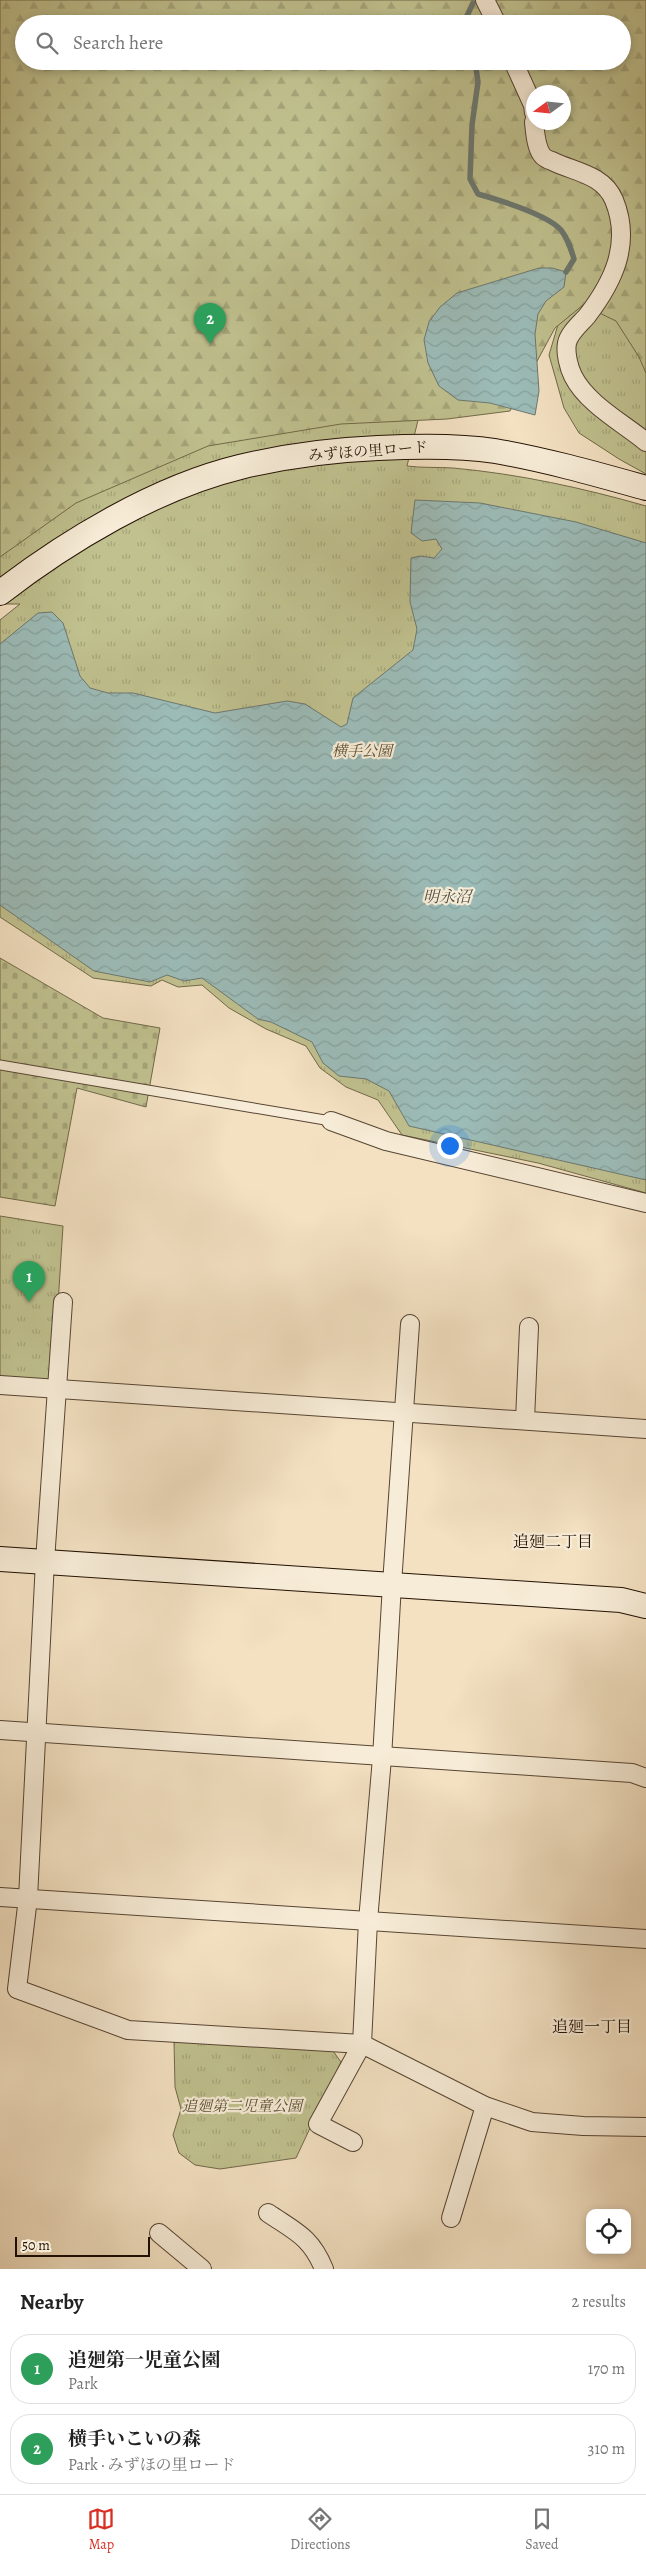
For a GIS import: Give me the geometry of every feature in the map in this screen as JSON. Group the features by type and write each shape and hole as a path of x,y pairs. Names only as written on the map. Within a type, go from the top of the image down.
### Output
{"street":[{"path":"485,0 492,15"},
{"path":"517,70 526,90"},
{"path":"535,130 543,156 560,165 594,177 614,199 621,246 616,269 605,292 571,334 567,344 567,354 574,377 588,396 646,442"},
{"name":"みずほの里ロード","path":"0,593 28,571 102,525 181,486 239,467 328,451 416,446 494,451 578,468 646,488"},
{"path":"331,1121 386,1140 646,1203"},
{"path":"63,1302 45,1562 38,1732 28,1898 17,1989 128,2030 362,2044 485,2106 532,2122 583,2126 646,2127"},
{"path":"353,2142 318,2124 362,2044 368,1921 382,1758 410,1324"},
{"path":"524,1420 529,1327"},
{"path":"0,1385 646,1429"},
{"path":"0,1559 622,1600 646,1606"},
{"path":"0,1730 382,1758 632,1773 646,1778"},
{"path":"0,1897 646,1939"},
{"path":"451,2218 485,2106"},
{"path":"268,2213 307,2239 316,2250 324,2269"},
{"path":"159,2233 202,2269"}],"lane":[{"path":"0,1066 331,1121"}],"green space":[{"path":"0,0 646,0 646,373 639,357 616,321 583,305 555,328 510,411 447,419 341,424 208,446 76,503 0,557"},
{"name":"横手公園","path":"129,0 646,0 646,474 579,433 564,408 549,355 562,311 424,395 407,466 453,468 526,478 599,493 646,506 646,1193 538,1163 402,1135 378,1100 346,1087 320,1068 306,1046 266,1029 229,1008 202,985 178,987 162,980 151,986 93,978 0,917 0,620 20,604 0,604 0,49 15,56 15,70 631,70 631,15 437,15"},
{"path":"0,958 103,1018 160,1028 146,1107 77,1088 55,1206 0,1197"},
{"path":"0,1216 63,1226 53,1383 0,1379"},
{"name":"追廻第二児童公園","path":"174,2041 333,2051 341,2062 296,2158 220,2169 195,2165 179,2153 173,2135 181,2109 175,2087"}],"water":[{"path":"539,268 552,268 566,272 564,287 546,301 538,314 535,334 539,391 535,415 490,403 458,400 439,386 428,363 424,340 429,322 440,307 457,293"},
{"name":"明永沼","path":"415,500 480,503 576,522 646,543 646,1180 409,1126 389,1091 366,1079 339,1076 323,1063 312,1042 271,1022 258,1019 202,978 184,981 167,975 150,982 94,971 0,905 0,644 38,613 52,612 63,623 80,676 90,688 108,693 133,693 215,713 287,701 305,704 341,727 347,724 353,698 413,650 417,629 410,602 411,558 420,556 434,558 442,549 436,539 422,541 411,533"}],"waterway":[{"path":"467,15 473,3"},
{"path":"476,70 478,82 472,125 470,179 478,194 534,213 545,218 561,230 574,259 566,272"}],"place":[{"name":"横手いこいの森","path":"210,344"},
{"name":"追廻第一児童公園","path":"29,1302"}],"district":[{"name":"追廻二丁目","path":"553,1541"},
{"name":"追廻一丁目","path":"592,2026"}]}
